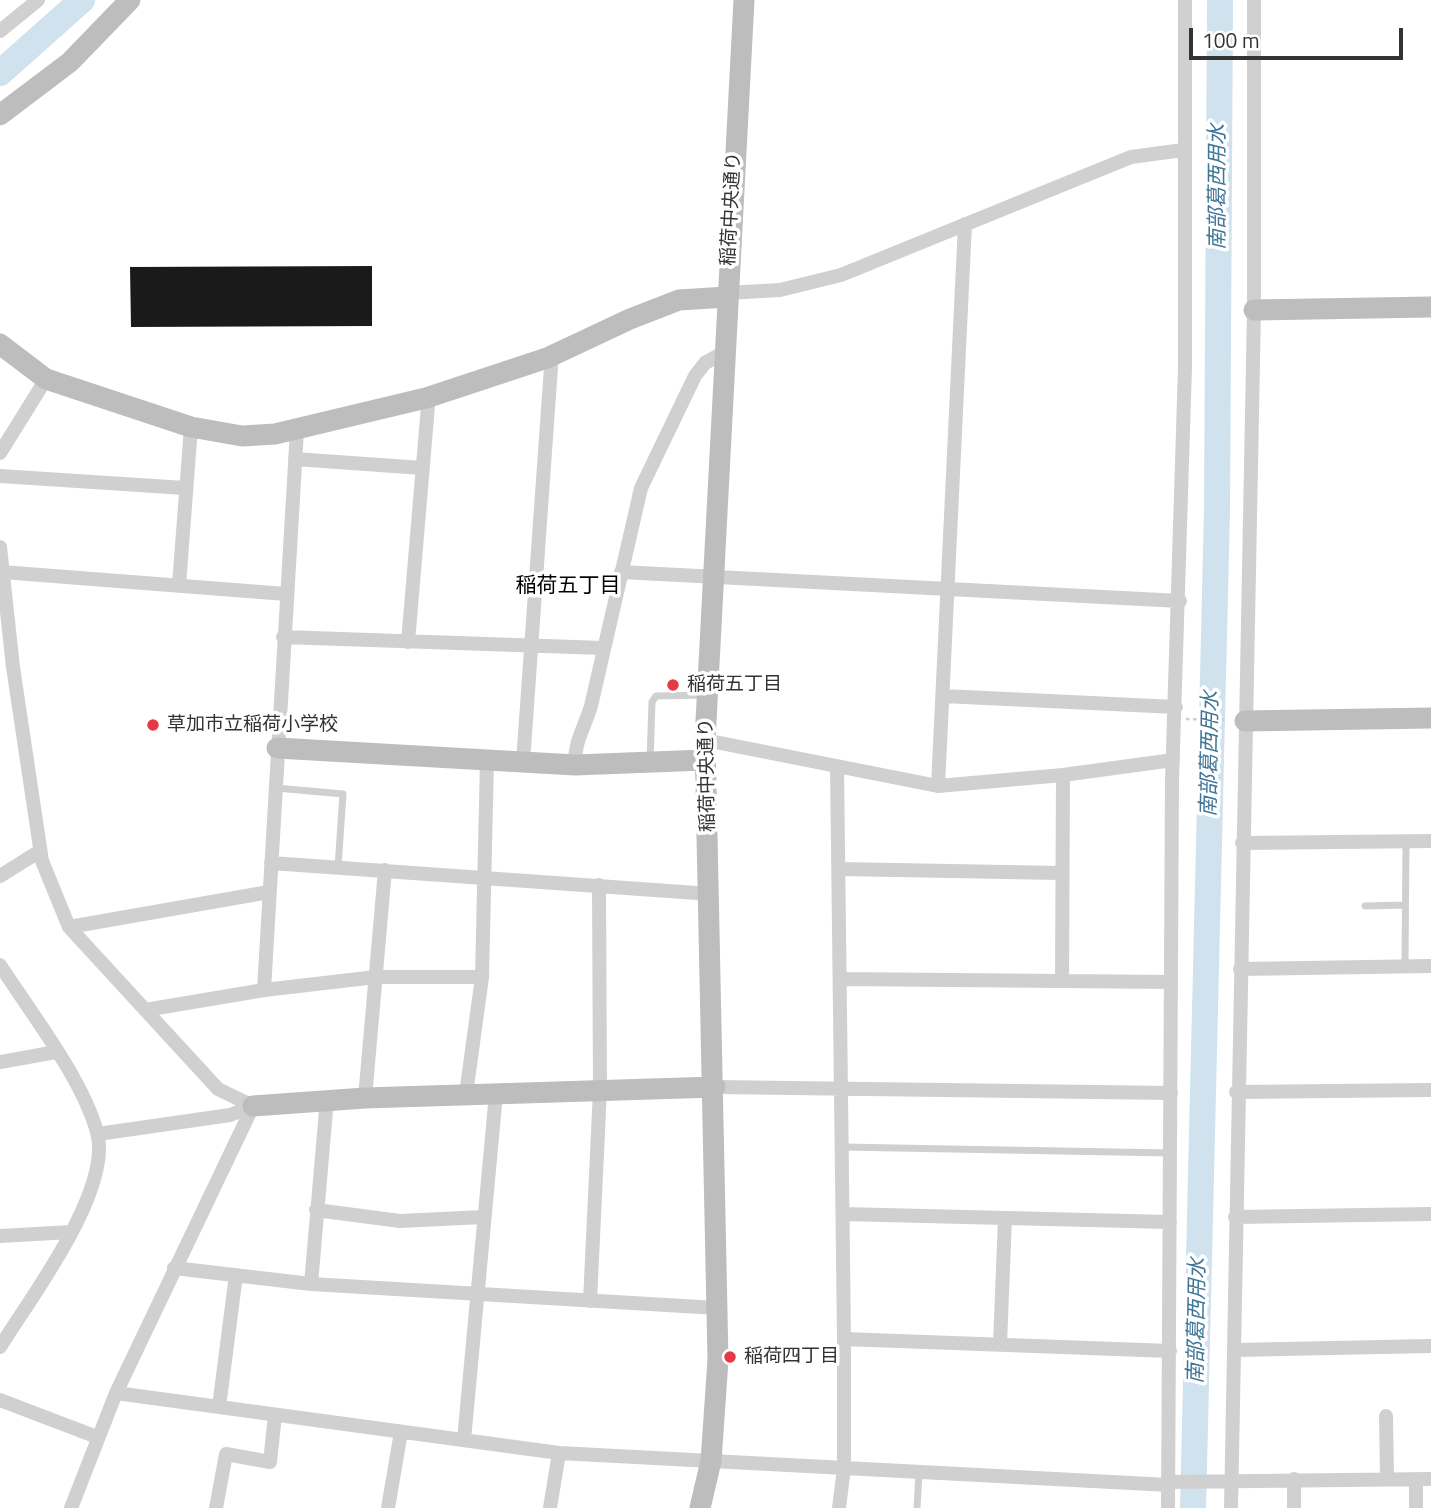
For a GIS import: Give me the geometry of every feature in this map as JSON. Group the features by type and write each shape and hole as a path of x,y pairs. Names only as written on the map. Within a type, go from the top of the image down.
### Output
{"street":[{"path":"0,31 38,0"},
{"path":"0,116 70,62 130,0"},
{"name":"稲荷中央通り","path":"701,1508 711,1461 718,1371 711,894 705,750 744,0"},
{"path":"1168,1508 1174,760 1185,367 1182,150 1185,0"},
{"path":"1231,1508 1242,843 1237,725 1254,310 1254,0"},
{"path":"0,344 46,379 191,427 242,436 297,430 426,398 547,358 630,319 679,300 780,290 841,275 1131,157 1182,150"},
{"path":"938,786 965,224"},
{"path":"1254,310 1431,307"},
{"path":"575,765 574,744 583,732 591,706 641,488 695,376 705,363 724,352"},
{"path":"523,762 529,646 551,367 547,358"},
{"path":"0,453 46,379"},
{"path":"408,642 426,398"},
{"path":"179,585 191,427"},
{"path":"264,990 297,430"},
{"path":"295,459 422,468"},
{"path":"0,475 185,488"},
{"path":"0,547 13,667 40,851 69,927 218,1089 253,1106"},
{"path":"2,572 286,594"},
{"path":"621,572 1180,601"},
{"path":"283,637 603,648"},
{"path":"0,676 13,667"},
{"path":"943,696 1176,708"},
{"path":"1237,725 1431,718"},
{"path":"277,748 575,765 650,762 705,750 837,766 938,786 1063,775 1174,760"},
{"path":"466,1094 482,977 486,760"},
{"path":"837,766 844,1339 844,1468 839,1508"},
{"path":"1062,981 1063,775"},
{"path":"1242,843 1431,841"},
{"path":"0,876 40,851"},
{"path":"271,863 711,894"},
{"path":"839,869 1061,873"},
{"path":"365,1098 385,870"},
{"path":"590,1301 600,1090 599,886"},
{"path":"69,927 269,892"},
{"path":"0,965 85,1098 98,1134 97,1169 87,1204 0,1347"},
{"path":"1240,969 1431,966"},
{"path":"145,1010 264,990 376,977 482,977"},
{"path":"841,979 1171,982"},
{"path":"0,1062 56,1052"},
{"path":"98,1134 230,1115 253,1106 327,1099 715,1087 1171,1093"},
{"path":"1237,1092 1431,1090"},
{"path":"464,1440 496,1094"},
{"path":"311,1284 327,1099"},
{"path":"76,1507 97,1437 116,1393 253,1106"},
{"path":"316,1210 400,1221 483,1217"},
{"path":"843,1214 1170,1222"},
{"path":"1235,1217 1431,1214"},
{"path":"1000,1344 1005,1218"},
{"path":"0,1236 71,1231"},
{"path":"174,1268 311,1284 717,1308"},
{"path":"219,1407 236,1275"},
{"path":"844,1339 1170,1351"},
{"path":"1234,1350 1431,1346"},
{"path":"116,1393 558,1453 1169,1484 1231,1480 1431,1479"},
{"path":"0,1400 97,1437"},
{"path":"216,1508 226,1454 270,1462 275,1415"},
{"path":"1386,1416 1387,1479"},
{"path":"388,1508 401,1432"},
{"path":"550,1508 558,1453"},
{"path":"1294,1479 1294,1508"},
{"path":"1416,1479 1416,1508"}],"lane":[{"path":"650,762 652,702 656,696 707,695"},
{"path":"275,788 343,794 338,867"},
{"path":"1405,966 1406,842"},
{"path":"1365,906 1405,905"},
{"path":"842,1147 1172,1153"},
{"path":"917,1508 919,1472"}],"path":[{"path":"1194,719 1229,720 1237,725"}],"building":[{"path":"372,266 372,326 131,327 130,267"}],"waterway":[{"path":"0,73 82,0"},
{"name":"南部葛西用水","path":"1193,1508 1217,510 1220,0"}],"place":[{"name":"稲荷五丁目","path":"673,685"},
{"name":"草加市立稲荷小学校","path":"153,725"},
{"name":"稲荷四丁目","path":"730,1357"}],"district":[{"name":"稲荷五丁目","path":"568,587"}]}
